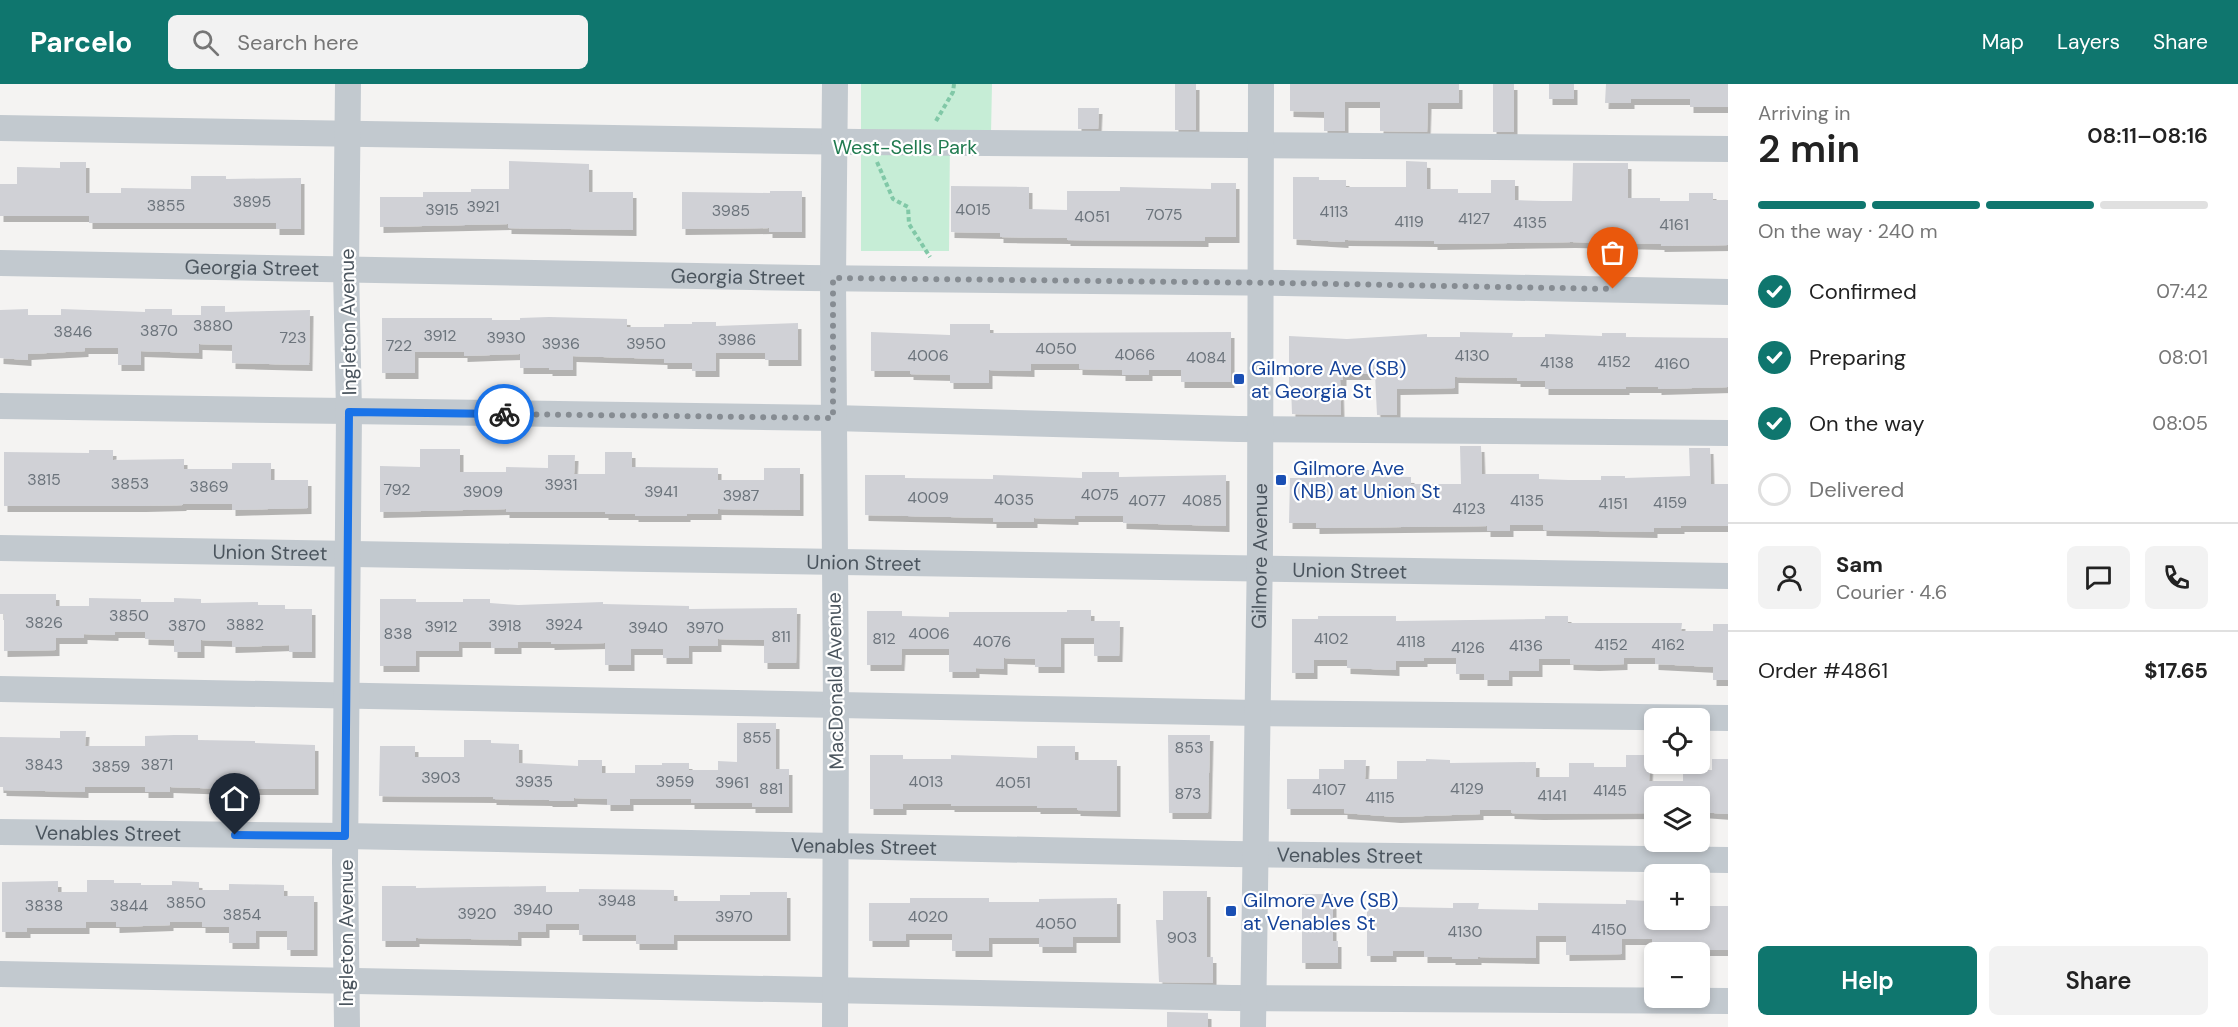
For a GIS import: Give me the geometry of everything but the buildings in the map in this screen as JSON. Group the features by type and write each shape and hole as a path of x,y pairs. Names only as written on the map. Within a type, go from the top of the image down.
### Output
{"street":[{"name":"Ingleton Avenue","path":"347,1027 345,836 349,412 346,269 348,84"},
{"name":"MacDonald Avenue","path":"835,84 847,141 833,278 836,705 835,1027"},
{"name":"Gilmore Avenue","path":"1253,1027 1260,570 1261,84"},
{"path":"0,128 847,141 1728,149"},
{"name":"Georgia Street","path":"0,263 833,278 1259,282 1728,292"},
{"path":"0,406 833,418 1260,429 1728,433"},
{"name":"Union Street","path":"0,548 1728,576"},
{"path":"0,689 1258,713 1728,718"},
{"name":"Venables Street","path":"0,832 345,836 836,848 1728,860"},
{"path":"0,974 1253,998 1728,1002"}],"path":[{"path":"930,142 938,117 954,84"},
{"path":"847,141 876,159 893,199 908,207 909,224 930,256"}],"green space":[{"name":"West-Sells Park","path":"861,84 992,84 991,134 950,134 949,251 861,251"}],"way so far":[{"path":"504,414 833,418 833,278 1613,289"}],"place":[{"name":"Gilmore Ave (SB) at Georgia St","path":"1239,379"},
{"name":"Gilmore Ave (NB) at Union St","path":"1281,480"},
{"name":"Gilmore Ave (SB) at Venables St","path":"1231,911"}],"route":[{"path":"235,835 345,836 349,412 504,414"}]}
